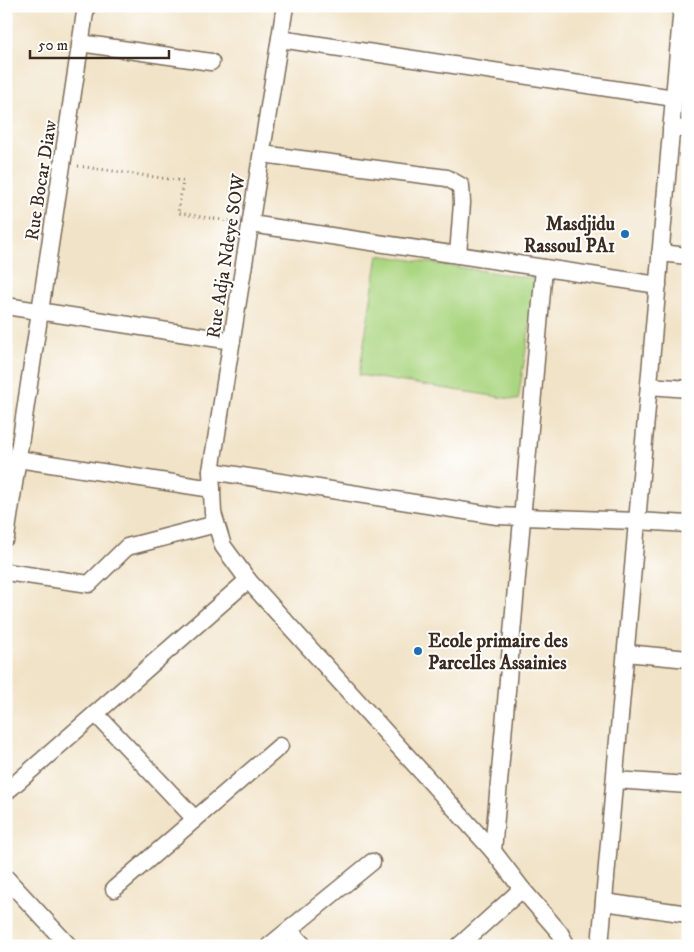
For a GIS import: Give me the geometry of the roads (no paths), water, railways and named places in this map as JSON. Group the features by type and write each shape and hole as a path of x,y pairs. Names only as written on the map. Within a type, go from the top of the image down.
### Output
{"street":[{"name":"Rue Bocar Diaw","path":"6,537 86,6"},
{"name":"Rue Adja Ndeye SOW","path":"285,6 211,471 214,519 223,546 248,580 493,851 522,889 560,933 567,946"},
{"path":"600,946 660,253 680,128 674,98 682,6"},
{"path":"280,39 674,98"},
{"path":"80,43 211,62"},
{"path":"262,154 447,178 461,186 462,203 458,255"},
{"path":"251,224 658,285"},
{"path":"660,253 688,256"},
{"path":"493,851 544,268"},
{"path":"6,306 232,341"},
{"path":"649,386 688,390"},
{"path":"18,460 212,489"},
{"path":"211,471 497,516 637,520 688,524"},
{"path":"6,572 89,584 127,547 214,519"},
{"path":"6,792 248,580"},
{"path":"626,653 688,659"},
{"path":"96,714 195,819"},
{"path":"114,889 280,746"},
{"path":"615,780 688,785"},
{"path":"269,946 372,862"},
{"path":"6,878 69,946"},
{"path":"459,946 522,889"},
{"path":"604,902 688,914"},
{"path":"289,930 304,946"}],"place":[{"name":"Masdjidu Rassoul PA1","path":"625,234"},
{"name":"Ecole primaire des Parcelles Assainies","path":"418,651"}]}
